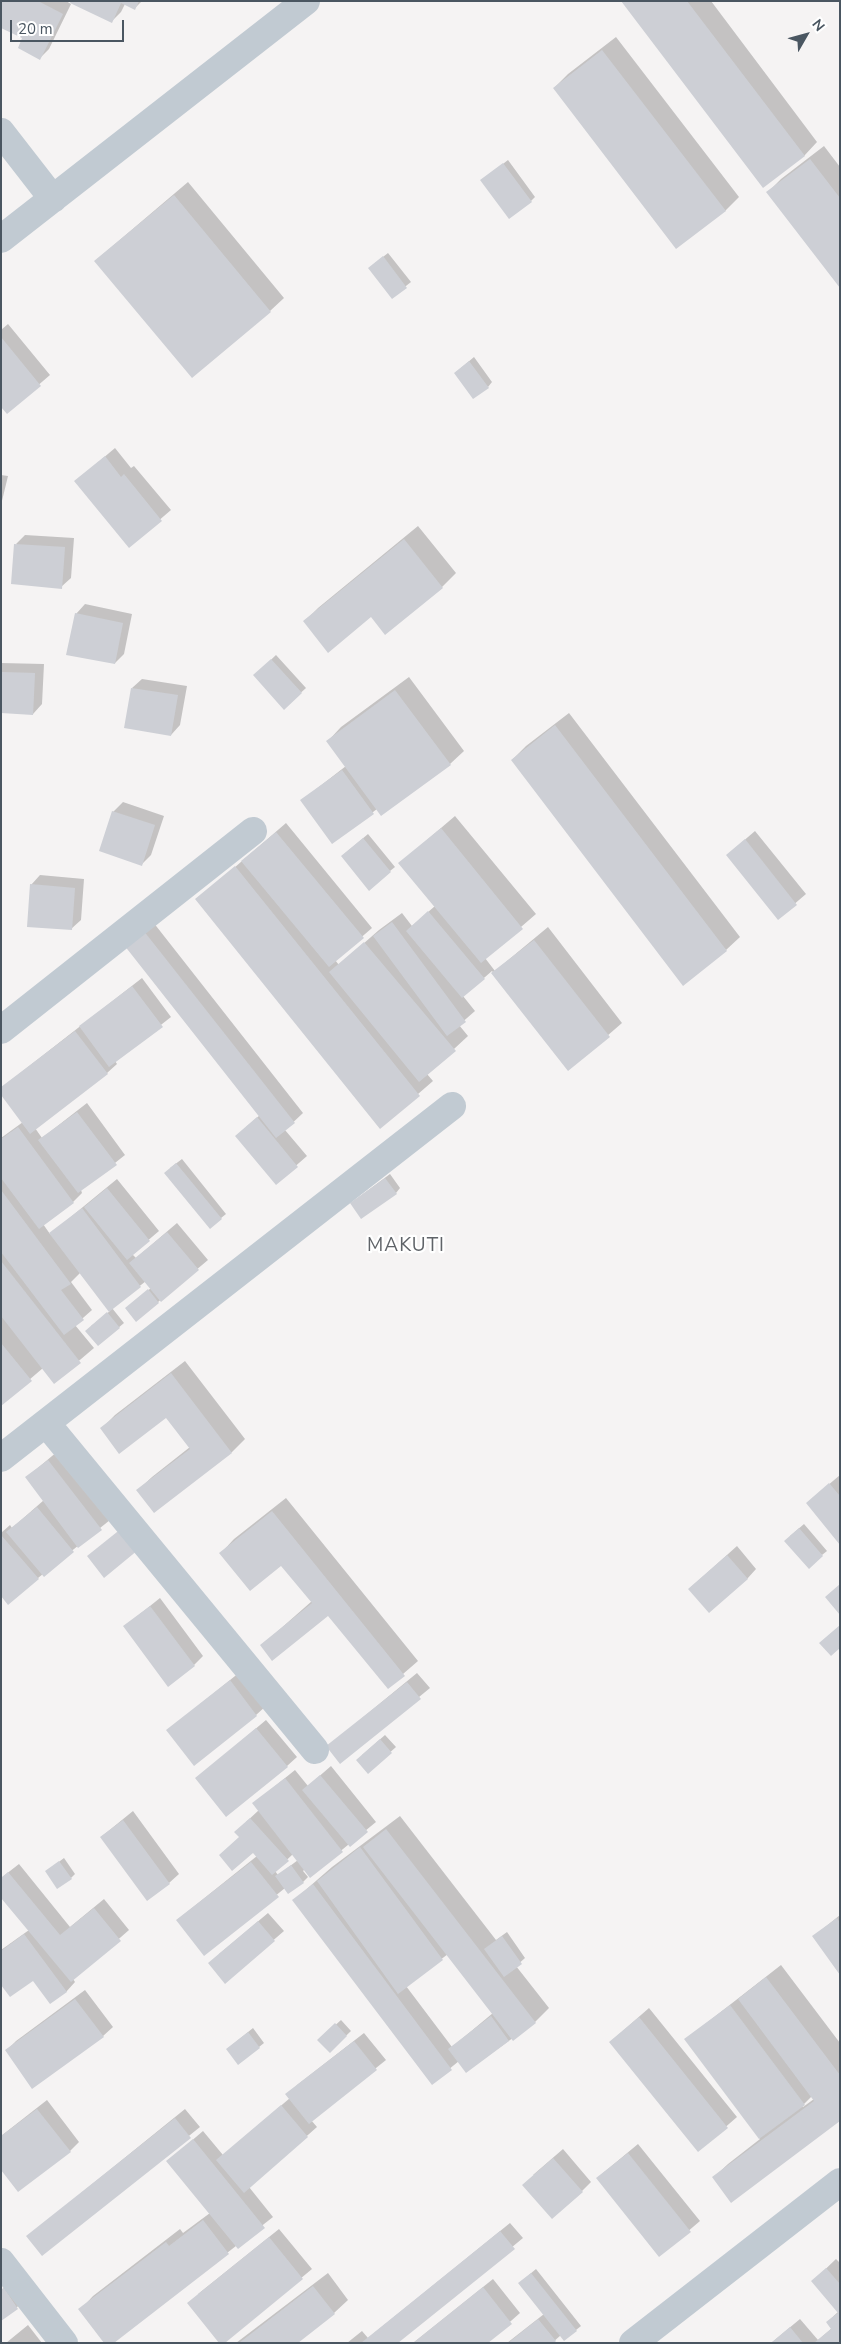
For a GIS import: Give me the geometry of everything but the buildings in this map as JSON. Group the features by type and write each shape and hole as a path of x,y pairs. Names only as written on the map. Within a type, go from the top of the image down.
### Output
{"street":[{"path":"1,239 306,1"},
{"path":"1,132 53,199"},
{"path":"1,1030 253,832"},
{"path":"1,1458 452,1106"},
{"path":"46,1423 315,1750"},
{"path":"650,2338 840,2182"},
{"path":"1,2262 64,2343"}],"district":[{"name":"MAKUTI","path":"406,1246"}]}
